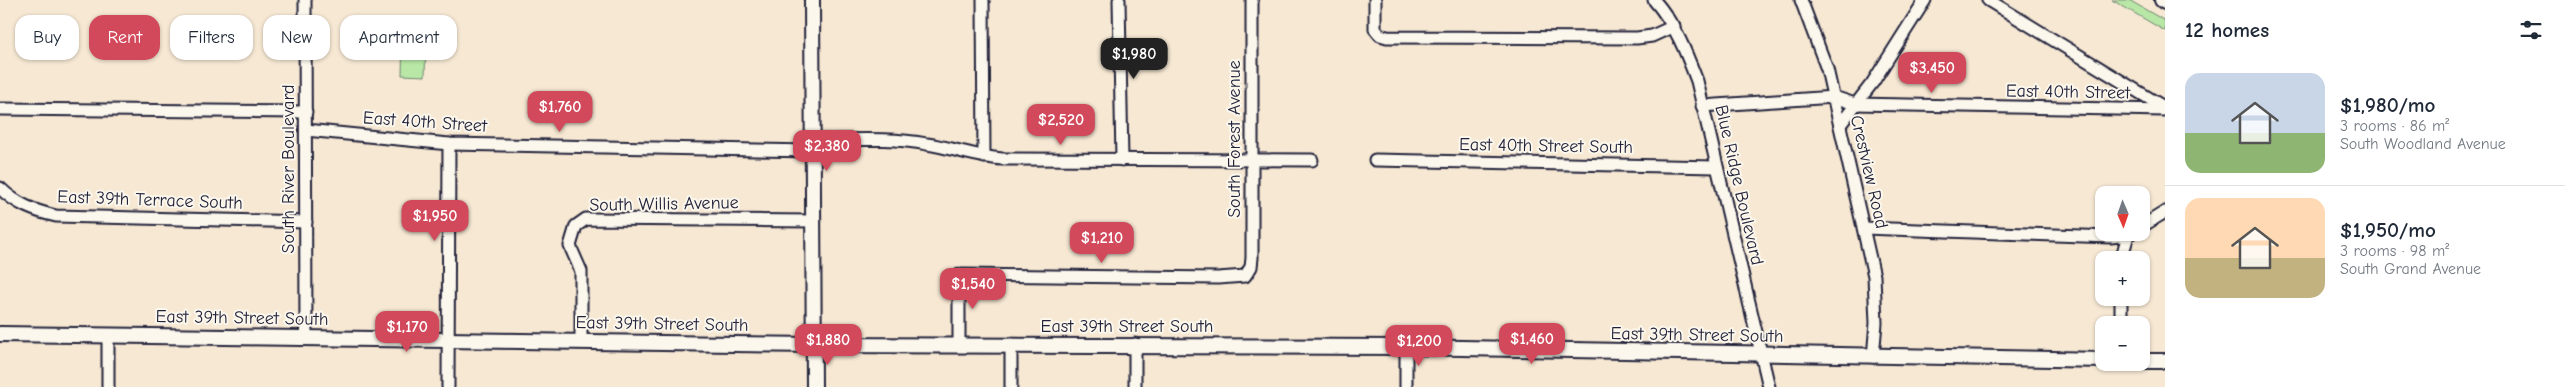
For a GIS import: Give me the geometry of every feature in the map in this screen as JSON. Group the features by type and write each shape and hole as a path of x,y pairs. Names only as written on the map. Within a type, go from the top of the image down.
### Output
{"main road":[{"path":"812,0 814,387"},
{"name":"East 39th Street South","path":"0,334 814,345 1135,344 1406,347 2095,360"},
{"path":"2150,361 2165,361"}],"street":[{"name":"South River Boulevard","path":"305,0 306,338"},
{"path":"983,0 984,157"},
{"path":"1119,0 1122,160"},
{"name":"South Forest Avenue","path":"959,345 959,275 1218,278 1245,276 1251,267 1252,258 1252,0"},
{"path":"1375,0 1375,29 1380,35 1387,36 1637,38 1652,36 1674,26"},
{"name":"Blue Ridge Boulevard","path":"1654,0 1674,26 1686,49 1702,106 1769,387"},
{"name":"Crestview Road","path":"1801,0 1827,68 1864,228 1876,290 1873,357"},
{"path":"1840,125 1925,0"},
{"path":"1988,0 2165,109"},
{"name":"East 40th Street","path":"1702,106 1834,98 1856,104 2165,109"},
{"path":"0,109 306,112"},
{"name":"East 40th Street","path":"306,130 448,144 812,146"},
{"path":"812,146 903,140 984,157 1122,160 1312,160"},
{"path":"448,144 448,387"},
{"name":"East 40th Street South","path":"1375,160 1716,167"},
{"name":"East 39th Terrace South","path":"0,188 19,203 37,212 56,216 306,222"},
{"path":"2150,221 2165,212"},
{"name":"South Willis Avenue","path":"581,341 583,283 581,271 570,246 572,232 577,225 586,219 813,222"},
{"path":"1864,228 2095,236"},
{"path":"108,335 108,387"},
{"path":"1011,344 1011,387"},
{"path":"1135,344 1135,387"},
{"path":"1406,347 1406,387"}],"green space":[{"path":"2112,0 2129,0 2165,21 2165,31"},
{"path":"402,60 425,60 425,76 402,75"}]}
